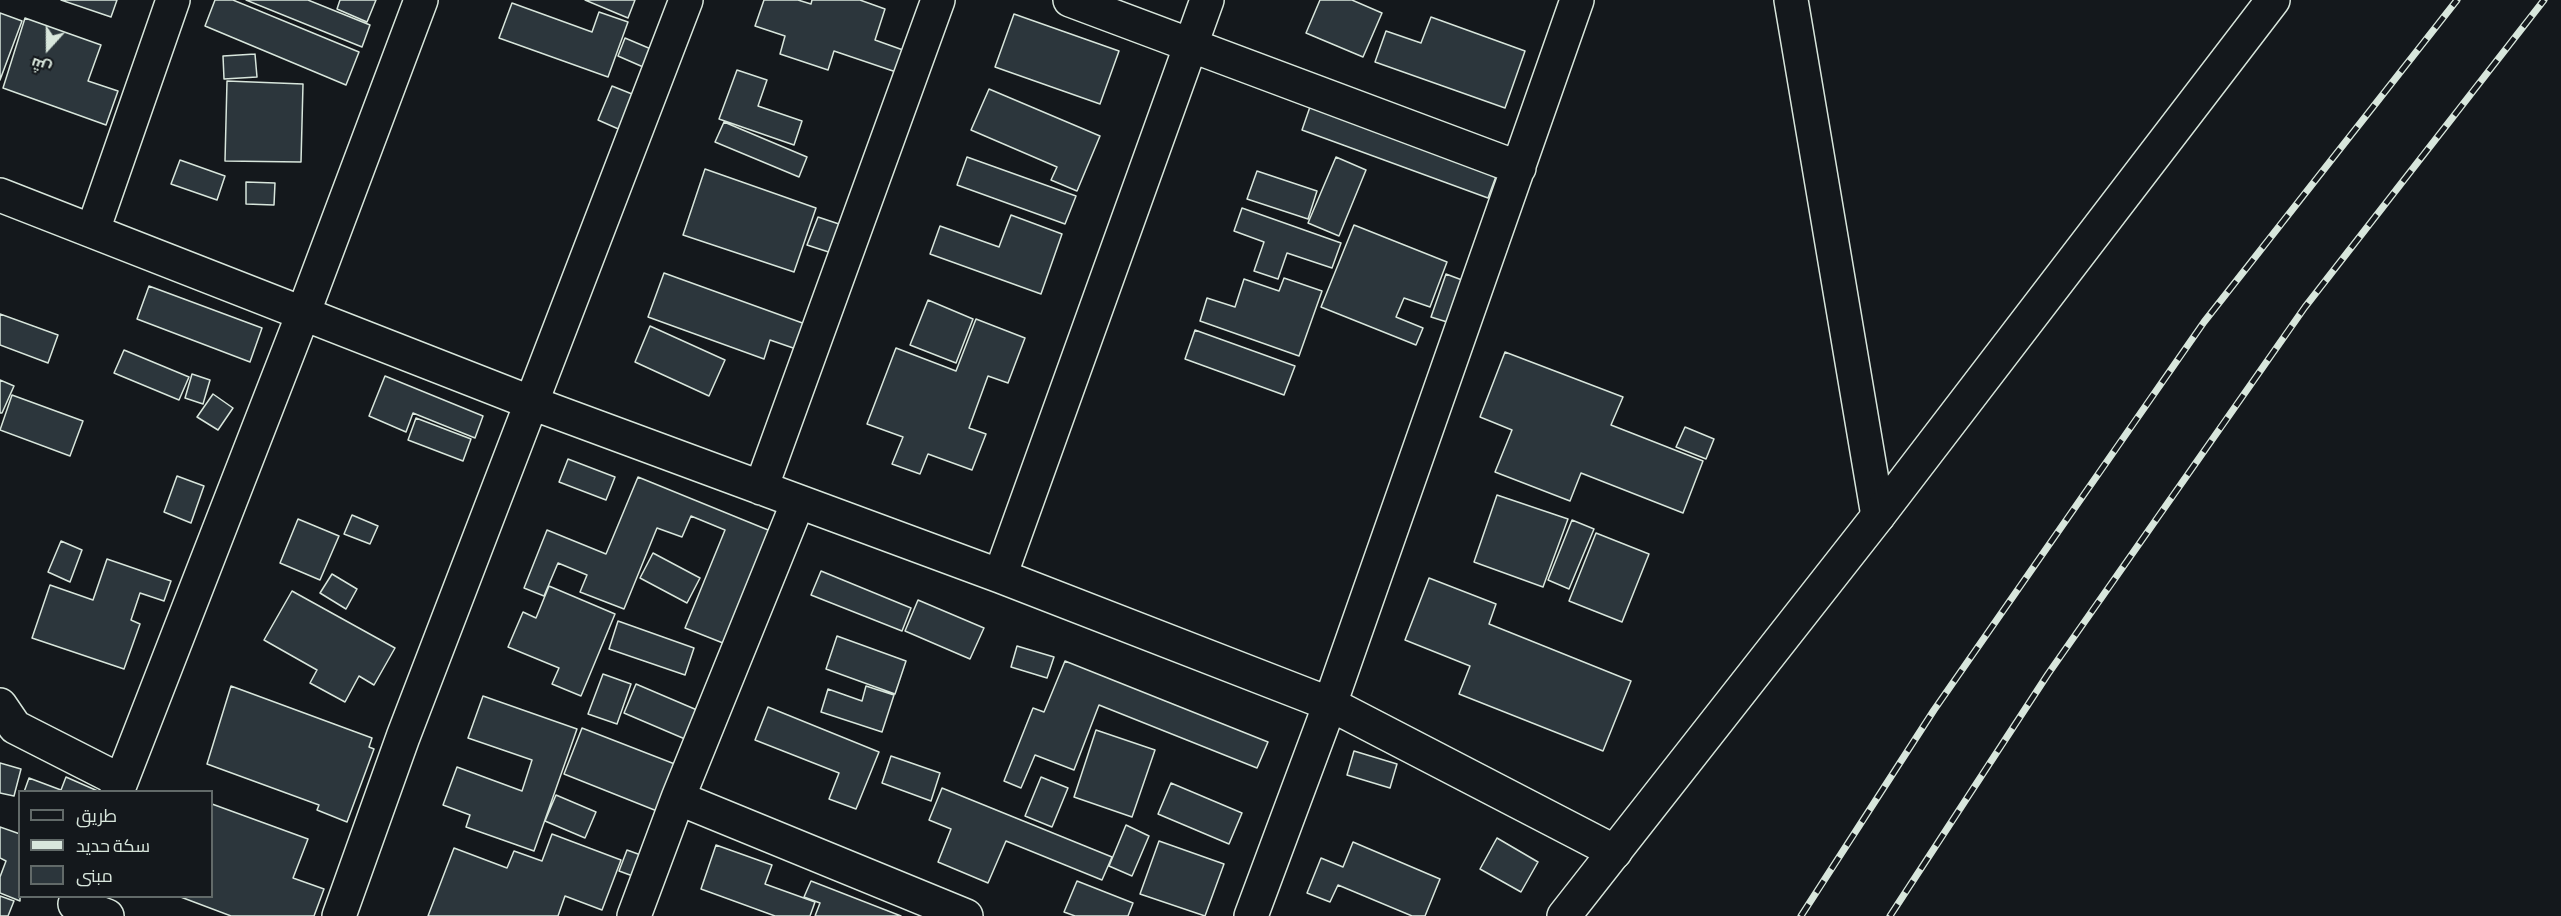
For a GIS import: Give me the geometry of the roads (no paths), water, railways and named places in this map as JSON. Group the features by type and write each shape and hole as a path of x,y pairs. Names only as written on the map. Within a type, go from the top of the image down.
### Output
{"street":[{"path":"93,230 173,0"},
{"path":"0,705 15,727 119,786 303,314 421,0"},
{"path":"339,916 404,737 686,0"},
{"path":"761,488 938,0"},
{"path":"1070,0 1519,168"},
{"path":"1000,576 1207,0"},
{"path":"1251,916 1330,704 1577,0"},
{"path":"1791,0 1878,516"},
{"path":"1564,916 1878,516 2273,0"},
{"path":"0,195 532,403 1000,576 1330,704 1614,852"},
{"path":"634,916 678,798 798,502"},
{"path":"678,798 966,916"},
{"path":"74,905 107,916"}],"railway":[{"path":"1801,916 1934,710 2204,322 2457,0"},
{"path":"1890,916 2048,674 2305,307 2544,0"}]}
